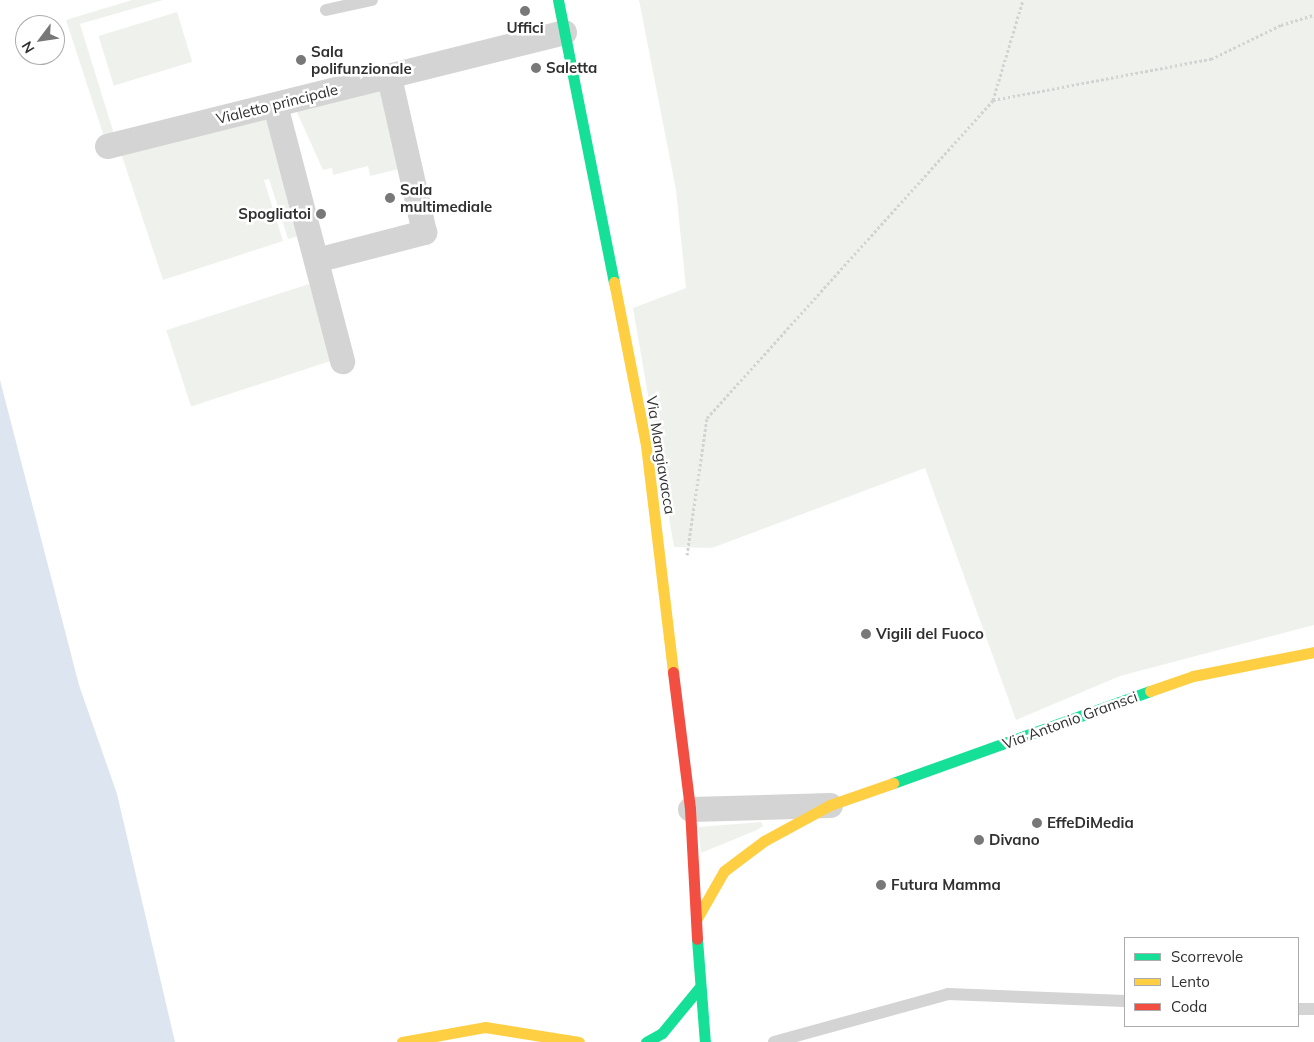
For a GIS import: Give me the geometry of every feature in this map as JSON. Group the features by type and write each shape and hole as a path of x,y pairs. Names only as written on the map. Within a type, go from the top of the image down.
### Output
{"main road":[{"name":"Via Mangiavacca","path":"558,0 646,445 690,810 699,988 706,1042"},
{"name":"Via Antonio Gramsci","path":"696,920 724,870 764,841 830,805 1193,676 1314,652"},
{"path":"646,1042 662,1033 699,988"},
{"path":"402,1042 485,1027 579,1042"}],"street":[{"name":"Vialetto principale","path":"107,146 564,32"},
{"path":"316,260 424,232 389,77"},
{"path":"275,105 342,361"},
{"name":"Via Antonio Gramsci","path":"690,810 830,805"}],"lane":[{"path":"326,10 372,0"},
{"path":"774,1042 948,994 1124,1002"},
{"path":"1299,1009 1314,1009"}],"path":[{"path":"662,574 686,561 707,418 993,100 1023,0"},
{"path":"993,100 1210,59 1281,25 1314,15"}],"shaded area":[{"path":"132,0 163,0 80,24 117,144 107,146 66,20"},
{"path":"639,0 1314,0 1314,625 1120,676 1016,720 925,468 712,548 674,547 633,308 686,288 676,190"},
{"path":"177,12 192,62 114,86 99,36"},
{"path":"380,87 399,169 370,176 368,166 333,175 332,168 323,170 296,110"},
{"path":"268,113 302,235 288,239 269,179 264,180 283,241 163,280 121,153"},
{"path":"309,284 334,360 191,406 166,330"},
{"path":"0,380 79,685 117,794 175,1042 0,1042"},
{"path":"761,822 763,826 757,830 701,853 698,827"}],"traffic: fast":[{"path":"558,0 614,282"},
{"path":"893,783 1150,691"},
{"path":"697,939 705,1042"},
{"path":"646,1042 662,1033 699,988"}],"traffic: slow":[{"path":"614,282 646,445 673,672"},
{"path":"1150,691 1193,676 1314,652"},
{"path":"696,920 724,871 764,841 830,805 893,783"},
{"path":"402,1042 485,1027 579,1042"}],"traffic: jam":[{"path":"673,672 690,809 697,939"}],"place":[{"name":"Uffici","path":"525,11"},
{"name":"Sala polifunzionale","path":"301,60"},
{"name":"Saletta","path":"536,68"},
{"name":"Sala multimediale","path":"390,198"},
{"name":"Spogliatoi","path":"321,214"},
{"name":"Vigili del Fuoco","path":"866,634"},
{"name":"EffeDiMedia","path":"1037,823"},
{"name":"Divano","path":"979,840"},
{"name":"Futura Mamma","path":"881,885"}]}
